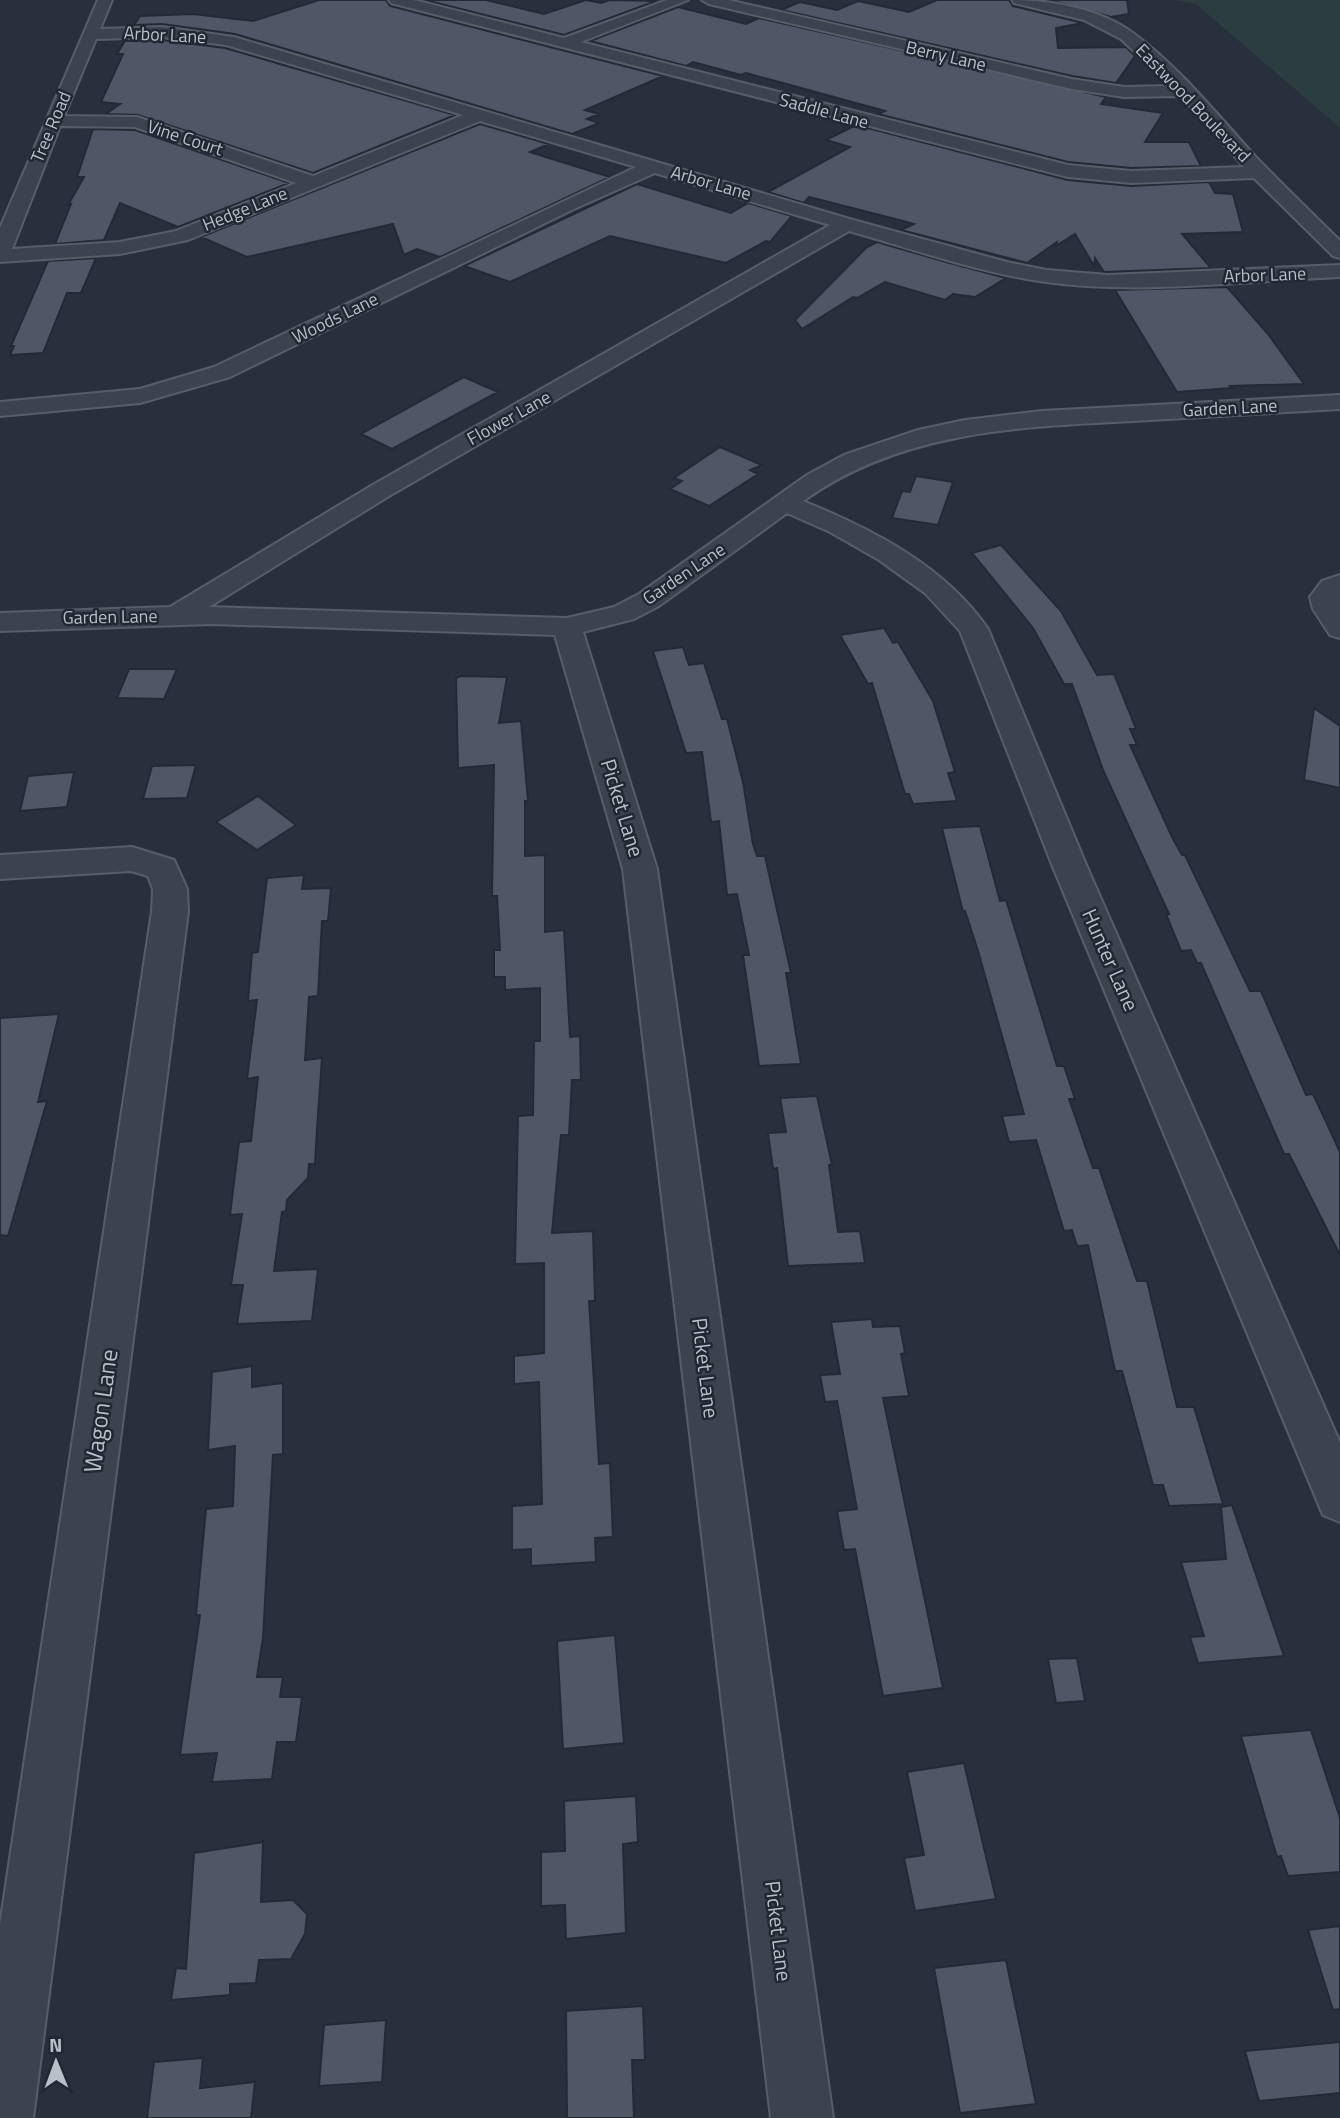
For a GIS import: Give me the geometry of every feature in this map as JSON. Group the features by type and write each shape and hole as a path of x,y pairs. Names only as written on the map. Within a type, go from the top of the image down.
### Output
{"street":[{"name":"Tree Road","path":"0,255 19,180 54,121 104,0"},
{"name":"Saddle Lane","path":"396,0 1068,172 1131,177 1259,172"},
{"path":"565,43 681,0"},
{"name":"Berry Lane","path":"709,0 1072,85 1124,92 1186,91"},
{"name":"Eastwood Boulevard","path":"1019,0 1083,15 1116,29 1186,91 1259,172 1340,251"},
{"name":"Arbor Lane","path":"90,34 162,32 229,40 846,224 1005,268 1073,279 1143,280 1340,271"},
{"name":"Hedge Lane","path":"0,255 91,251 148,244 181,236 478,115"},
{"name":"Vine Court","path":"54,121 137,122 312,182"},
{"name":"Woods Lane","path":"0,409 134,398 180,389 222,372 567,205 653,167"},
{"name":"Flower Lane","path":"175,617 380,491 760,276 846,224"},
{"name":"Garden Lane","path":"0,622 57,618 175,617 567,627 624,613 649,600 787,504 816,480 845,463 906,439 956,428 1012,421 1340,402"},
{"name":"Hunter Lane","path":"787,504 829,520 920,573 959,610 974,629 1070,867 1340,1498"},
{"path":"1340,583 1327,589 1324,595 1324,605 1340,629"},
{"name":"Picket Lane","path":"567,627 640,869 802,2118"},
{"name":"Wagon Lane","path":"0,867 132,859 162,868 170,888 170,911 2,2118"}],"shaded area":[{"path":"1174,0 1340,0 1340,128 1196,4"}],"building":[{"path":"319,0 386,0 390,6 663,76 585,110 599,114 587,119 599,123 572,134 235,34 162,24 134,25 140,16 193,14 253,21"},
{"path":"425,0 486,0 544,14 586,0 601,3 610,0 656,1 564,35"},
{"path":"937,0 1009,0 1013,6 1083,23 1056,28 1058,48 1126,47 1135,56 1116,83 1072,76 781,10 800,2 837,10 858,1 909,12"},
{"path":"1049,0 1127,0 1129,14 1111,17"},
{"path":"678,7 746,24 759,18 1106,97 1101,104 1163,113 1145,142 1189,142 1201,166 1131,168 1068,162 878,114 885,111 746,73 741,75 693,62 686,66 590,41"},
{"path":"162,40 225,48 455,115 313,173 138,115 106,114 120,104 101,102 123,54 117,54 125,41"},
{"path":"480,124 549,144 530,152 610,177 440,257 417,249 404,255 393,224 247,257 201,237"},
{"path":"856,125 1068,180 1131,186 1209,182 1215,193 1233,194 1243,232 1182,234 1211,268 1104,272 1095,258 1094,266 1075,234 1056,246 1057,242 1027,263 901,230 914,224 809,197 804,203 768,192 850,147 826,140"},
{"path":"93,129 135,130 289,183 178,227 120,203 104,240 55,244 71,204 68,205 84,177 77,177"},
{"path":"637,184 731,213 748,203 792,216 770,242 766,241 726,263 610,236 510,282 464,266"},
{"path":"877,242 1006,278 975,297 953,294 945,300 885,282 857,298 853,297 802,329 795,320 867,247"},
{"path":"96,258 81,293 67,293 43,353 10,355 14,346 11,346 48,261"},
{"path":"1227,287 1268,334 1304,384 1230,386 1232,388 1177,392 1115,290"},
{"path":"464,377 498,392 392,449 361,434"},
{"path":"720,447 762,465 750,470 758,474 709,506 670,489 682,481 674,478"},
{"path":"916,476 953,482 938,525 892,518 902,491 910,492"},
{"path":"1001,545 1061,611 1097,675 1114,674 1136,729 1130,729 1137,745 1130,745 1172,837 1182,855 1185,855 1250,991 1261,991 1306,1095 1313,1094 1340,1152 1340,1255 1289,1154 1284,1154 1201,963 1197,963 1191,950 1181,951 1166,914 1169,914 1103,770 1072,684 1064,684 1033,628 972,553"},
{"path":"884,628 893,643 898,642 933,701 955,772 948,773 957,801 913,804 909,794 905,794 872,683 868,684 840,635"},
{"path":"683,647 689,665 704,663 722,719 727,719 743,782 753,844 757,856 765,856 791,973 786,973 801,1064 759,1066 743,955 749,955 737,894 727,895 719,821 711,822 702,752 686,753 653,651"},
{"path":"129,669 177,669 164,699 117,698"},
{"path":"507,677 499,723 521,721 528,801 525,801 525,856 545,855 545,932 564,930 570,1037 580,1036 581,1080 572,1080 569,1135 561,1135 552,1233 593,1231 595,1301 589,1301 599,1464 610,1463 613,1537 595,1538 596,1562 531,1566 531,1549 512,1550 512,1506 542,1504 539,1382 514,1384 514,1356 544,1353 544,1263 515,1264 518,1116 533,1115 534,1041 540,1041 540,988 505,990 505,977 494,977 494,950 500,950 497,896 492,896 494,765 458,768 456,678"},
{"path":"1314,708 1340,726 1340,788 1304,780"},
{"path":"196,765 187,798 143,799 152,766"},
{"path":"74,772 67,807 20,811 28,776"},
{"path":"258,796 296,825 257,850 216,822"},
{"path":"980,826 1000,901 1006,900 1057,1066 1064,1066 1075,1099 1069,1099 1093,1168 1099,1168 1137,1281 1147,1281 1177,1407 1194,1407 1223,1504 1169,1506 1163,1485 1153,1485 1122,1371 1115,1371 1088,1245 1077,1246 1072,1230 1064,1231 1036,1140 1009,1142 1002,1116 1024,1114 978,951 965,911 963,912 942,828"},
{"path":"304,875 302,889 331,888 328,921 322,921 318,996 309,997 305,1060 322,1058 315,1164 309,1164 308,1178 287,1200 286,1211 282,1212 274,1271 318,1269 312,1321 237,1324 243,1285 231,1285 242,1214 230,1215 239,1142 251,1141 258,1077 247,1079 257,1000 248,1001 252,953 258,952 267,878"},
{"path":"59,1014 38,1102 47,1101 8,1236 0,1235 0,1018"},
{"path":"817,1096 832,1165 829,1165 838,1232 860,1231 865,1263 788,1266 777,1168 773,1169 768,1133 786,1132 780,1098"},
{"path":"872,1319 873,1327 900,1326 905,1353 901,1354 909,1396 883,1398 943,1688 883,1696 855,1549 844,1550 837,1511 857,1509 837,1401 825,1402 820,1375 840,1374 831,1322"},
{"path":"252,1366 252,1387 283,1383 283,1454 273,1455 263,1638 257,1677 283,1677 280,1697 302,1697 296,1742 277,1742 272,1779 212,1782 217,1753 180,1755 200,1615 196,1615 206,1509 233,1506 235,1446 208,1450 212,1372"},
{"path":"1232,1505 1284,1656 1198,1663 1190,1637 1204,1636 1181,1562 1226,1559 1221,1507"},
{"path":"615,1635 624,1743 563,1749 557,1641"},
{"path":"1077,1658 1085,1701 1056,1703 1048,1659"},
{"path":"1311,1730 1340,1818 1340,1872 1288,1876 1281,1856 1277,1857 1241,1736"},
{"path":"964,1763 996,1899 915,1911 904,1858 924,1855 907,1772"},
{"path":"636,1796 638,1842 623,1844 626,1933 566,1939 565,1905 541,1906 541,1852 565,1851 564,1801"},
{"path":"263,1842 261,1902 293,1900 307,1914 305,1934 291,1959 259,1960 256,1983 230,1984 230,1995 171,2000 176,1968 186,1969 194,1853"},
{"path":"1340,1926 1340,2009 1333,2010 1308,1930"},
{"path":"1006,1960 1036,2104 960,2113 934,1968"},
{"path":"643,2006 645,2060 632,2060 634,2118 567,2118 566,2011"},
{"path":"386,2020 382,2082 319,2086 324,2025"},
{"path":"1340,2042 1340,2093 1259,2101 1245,2051"},
{"path":"203,2058 200,2088 255,2082 251,2118 147,2118 154,2062"}]}
